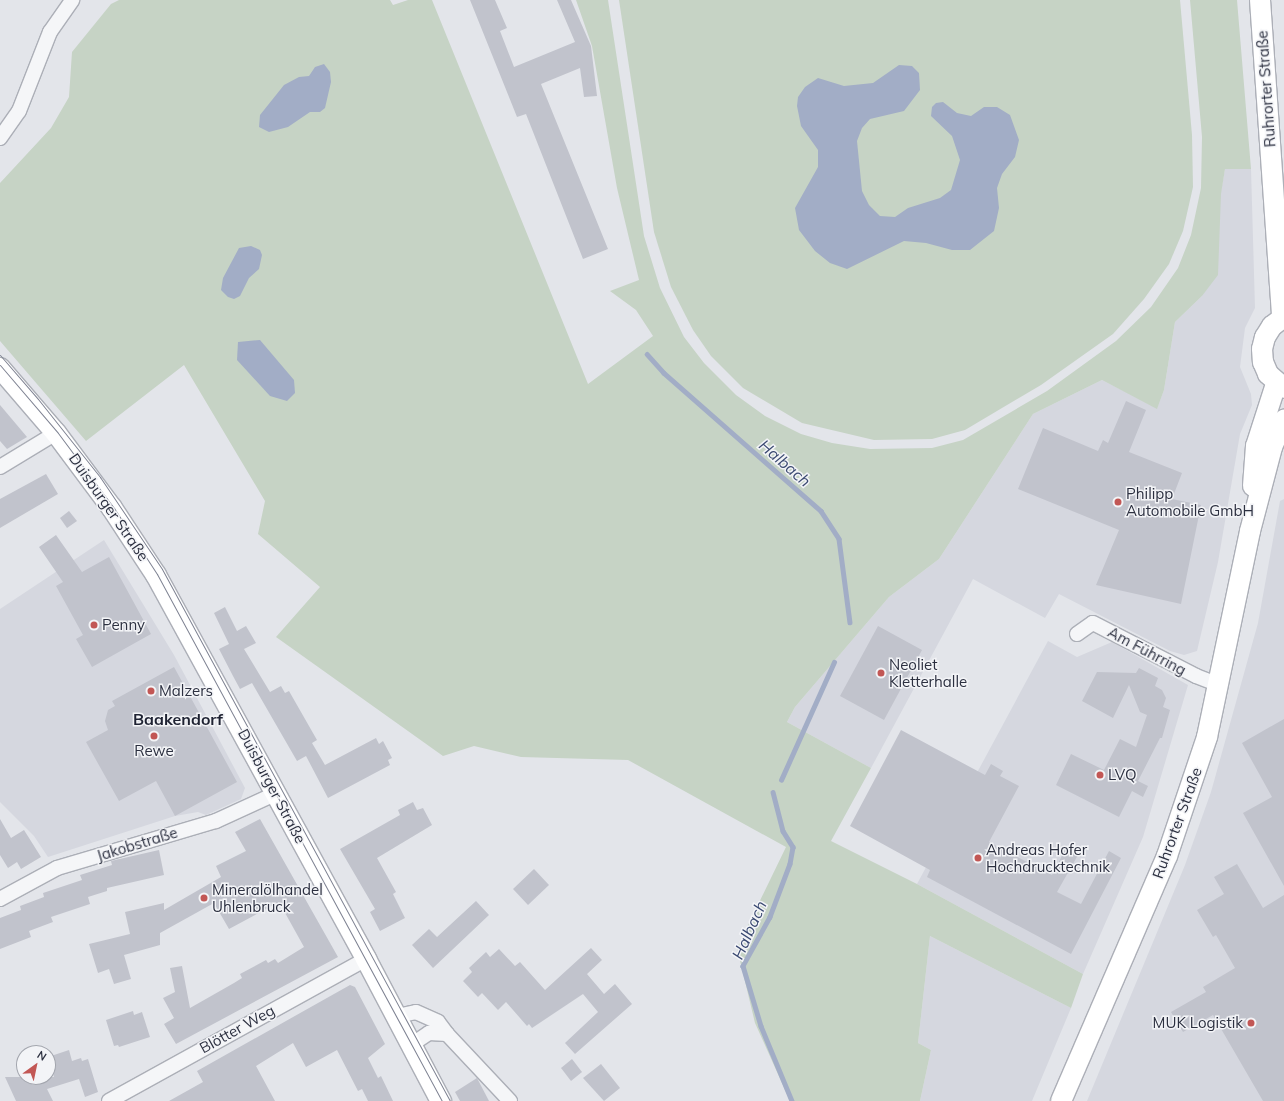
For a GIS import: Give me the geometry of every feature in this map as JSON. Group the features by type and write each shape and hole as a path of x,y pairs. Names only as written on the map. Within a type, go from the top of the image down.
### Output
{"main road":[{"name":"Ruhrorter Straße","path":"1250,531 1256,446 1280,386 1263,362 1262,349 1272,326 1283,317 1260,0"},
{"name":"Ruhrorter Straße","path":"1277,227 1284,245"},
{"name":"Duisburger Straße","path":"0,368 56,433 112,508 156,574 277,793 441,1101"},
{"name":"Ruhrorter Straße","path":"1060,1101 1167,856 1207,737 1250,531 1272,447 1284,420"},
{"name":"Ruhrorter Straße","path":"1264,480 1284,453"}],"street":[{"path":"0,138 19,111 50,32 72,0"},
{"path":"0,467 56,433"},
{"name":"Am Führring","path":"1077,634 1093,623 1196,676 1219,685"},
{"name":"Jakobstraße","path":"0,899 57,868 216,821 277,793"},
{"name":"Blötter Weg","path":"109,1101 366,959"},
{"path":"397,1016 416,1012 438,1022 510,1101"},
{"path":"412,1045 429,1033 448,1034"}],"shaded area":[{"path":"1225,169 1251,169 1255,308 1245,328 1240,367 1251,394 1252,405 1240,434 1218,562 1197,651 1184,655 1170,651 1059,594 1045,618 973,579 871,768 787,722 795,707 889,597 939,559 1033,414 1102,380 1157,408 1164,390 1175,322 1202,296"},
{"path":"1284,499 1284,1101 1087,1101 1185,865 1211,792 1258,623 1280,501"},
{"path":"104,540 174,655 245,788 241,799 206,815 198,812 175,816 48,857 34,836 0,802 0,609"},
{"path":"1048,641 1077,657 1112,642 1188,685 1143,837 1083,974 917,884"},
{"path":"930,936 1071,1008 1032,1101 920,1101 931,1050 918,1043"}],"green space":[{"path":"119,0 390,0 393,5 408,0 432,0 588,384 653,336 636,310 610,291 639,280 617,188 592,46 576,0 608,0 644,236 660,288 684,337 704,363 736,395 765,416 801,434 832,443 870,449 932,448 963,440 1047,391 1116,341 1151,307 1178,268 1191,235 1201,188 1202,137 1190,0 1237,0 1251,169 1225,169 1221,194 1218,275 1202,296 1175,322 1164,390 1157,409 1102,380 1033,414 939,559 889,597 795,707 787,722 871,768 831,841 917,884 1083,974 1071,1008 930,936 918,1043 931,1050 920,1101 790,1101 755,1023 737,948 786,847 628,760 521,757 474,746 443,756 276,637 320,587 258,534 265,501 184,365 86,441 0,341 0,183 51,128 69,97 72,52 111,4"},
{"path":"619,0 1180,0 1192,135 1193,187 1183,231 1169,264 1144,299 1113,334 1041,385 965,430 932,439 874,440 802,423 743,388 711,356 693,330 671,287 654,232"}],"water":[{"path":"324,64 330,72 331,82 325,108 320,112 310,112 288,127 269,132 259,127 260,115 284,85 299,77 309,76 315,67"},
{"path":"899,65 912,66 919,73 920,90 904,111 870,119 862,128 857,141 862,191 869,205 880,216 895,217 908,208 940,198 951,190 960,160 952,136 931,116 932,107 936,103 943,102 957,113 971,116 984,107 997,107 1010,115 1019,140 1015,157 1002,174 997,188 999,208 994,231 970,250 952,250 926,243 904,241 847,269 830,263 815,251 799,230 795,208 818,167 818,150 801,126 797,106 798,97 805,87 818,78 844,86 873,83"},
{"path":"251,246 260,250 262,255 259,269 249,278 240,296 234,299 228,297 221,290 223,278 239,248"},
{"path":"260,340 294,380 295,393 287,401 270,396 237,360 238,342"}],"building":[{"path":"470,0 495,0 507,28 500,31 514,67 575,42 557,0 571,0 591,46 597,96 584,97 580,68 541,84 608,249 583,259 526,114 517,117"},
{"name":"Philipp Automobile GmbH","path":"1126,401 1146,410 1129,452 1182,473 1172,499 1201,505 1181,604 1096,585 1119,530 1018,489 1043,428 1098,451 1103,440 1108,443"},
{"path":"0,405 27,437 7,449 0,441"},
{"path":"46,474 58,494 0,528 0,499"},
{"path":"69,511 77,521 67,528 60,518"},
{"path":"56,535 82,572 109,557 151,634 92,667 76,639 83,635 56,586 63,582 39,547"},
{"path":"225,607 237,631 246,626 256,643 244,649 270,692 281,686 285,693 289,691 317,740 312,743 325,765 376,738 379,744 383,741 392,758 388,760 390,765 328,798 306,756 297,761 252,683 240,689 219,649 229,644 214,613"},
{"name":"Neoliet Kletterhalle","path":"878,626 922,650 884,720 840,696"},
{"name":"Rewe","path":"174,667 237,782 175,816 156,781 119,801 86,742 108,730 105,721 108,710 115,706 112,701"},
{"path":"1139,668 1158,678 1155,686 1162,690 1166,698 1163,707 1170,710 1162,738 1160,738 1138,781 1148,786 1143,797 1132,791 1119,817 1056,785 1071,754 1104,770 1120,739 1136,747 1147,715 1140,712 1129,685 1113,718 1082,701 1097,672 1136,673"},
{"path":"1284,719 1284,886 1243,813 1272,797 1242,743"},
{"path":"901,730 985,775 991,764 1003,771 1000,776 1019,786 989,842 1052,875 1066,848 1078,855 1057,892 1081,904 1109,851 1121,858 1071,954 927,877 930,870 850,826"},
{"path":"413,802 417,810 423,808 432,825 377,858 396,892 393,894 405,918 380,931 370,912 375,909 340,849 400,815 398,810"},
{"path":"0,819 11,838 24,830 41,857 21,869 17,862 8,868 0,855"},
{"path":"260,819 338,957 176,1044 164,1024 174,1018 163,998 175,992 170,968 182,966 190,1008 242,978 240,974 266,960 268,963 275,959 278,963 304,947 279,902 229,929 214,903 160,933 160,945 124,955 131,979 114,984 109,969 98,973 89,944 130,934 125,912 164,903 164,910 221,877 216,866 246,851 235,832"},
{"path":"159,850 164,875 107,888 107,891 88,897 90,904 51,917 53,922 29,931 31,937 0,949 0,918 21,910 20,906 44,897 43,893 82,880 80,875 112,865 111,861"},
{"name":"MUK Logistik","path":"1237,864 1263,908 1284,895 1284,1101 1263,1101 1213,1015 1183,1032 1171,1012 1206,992 1203,987 1235,968 1216,935 1213,937 1197,910 1224,894 1214,877"},
{"path":"534,869 549,885 528,905 513,889"},
{"path":"476,901 489,915 433,968 412,945 429,929 437,937"},
{"path":"591,948 602,960 587,974 604,994 615,984 632,1004 575,1054 565,1043 598,1012 583,994 532,1028 529,1024 527,1026 506,1002 498,1010 482,993 478,997 463,981 472,972 469,968 486,952 490,957 499,949 515,966 520,962 545,990"},
{"path":"350,985 355,987 385,1044 368,1058 378,1078 381,1076 393,1101 368,1101 362,1089 358,1091 337,1050 306,1067 293,1043 256,1066 275,1101 169,1101 203,1082 197,1071"},
{"path":"133,1011 134,1015 142,1012 150,1037 119,1047 118,1045 114,1046 106,1020"},
{"path":"69,1050 72,1061 81,1058 82,1061 88,1059 98,1092 85,1097 79,1079 47,1089 53,1101 16,1101 5,1077 16,1077 16,1085 56,1085 56,1054"},
{"path":"572,1059 582,1072 571,1081 561,1068"},
{"path":"601,1064 620,1088 604,1101 583,1078"},
{"path":"477,1078 489,1101 460,1101 455,1092"}],"waterway":[{"name":"Halbach","path":"647,354 664,373 821,511 839,539 850,622"},
{"name":"Halbach","path":"781,780 834,662"},
{"name":"Halbach","path":"773,792 783,831 793,847 790,864 770,917 743,966 761,1026 792,1101"}],"tram line":[{"path":"0,355 38,399 100,477 162,569 450,1101"},
{"path":"0,365 58,433 114,508 157,574 442,1101"}],"place":[{"name":"Philipp Automobile GmbH","path":"1118,502"},
{"name":"Penny","path":"94,625"},
{"name":"Neoliet Kletterhalle","path":"881,673"},
{"name":"Malzers","path":"151,691"},
{"name":"Rewe","path":"154,736"},
{"name":"LVQ","path":"1100,775"},
{"name":"Andreas Hofer Hochdrucktechnik","path":"978,858"},
{"name":"Mineralölhandel Uhlenbruck","path":"204,898"},
{"name":"MUK Logistik","path":"1251,1023"}],"district":[{"name":"Baakendorf","path":"178,719"}]}
